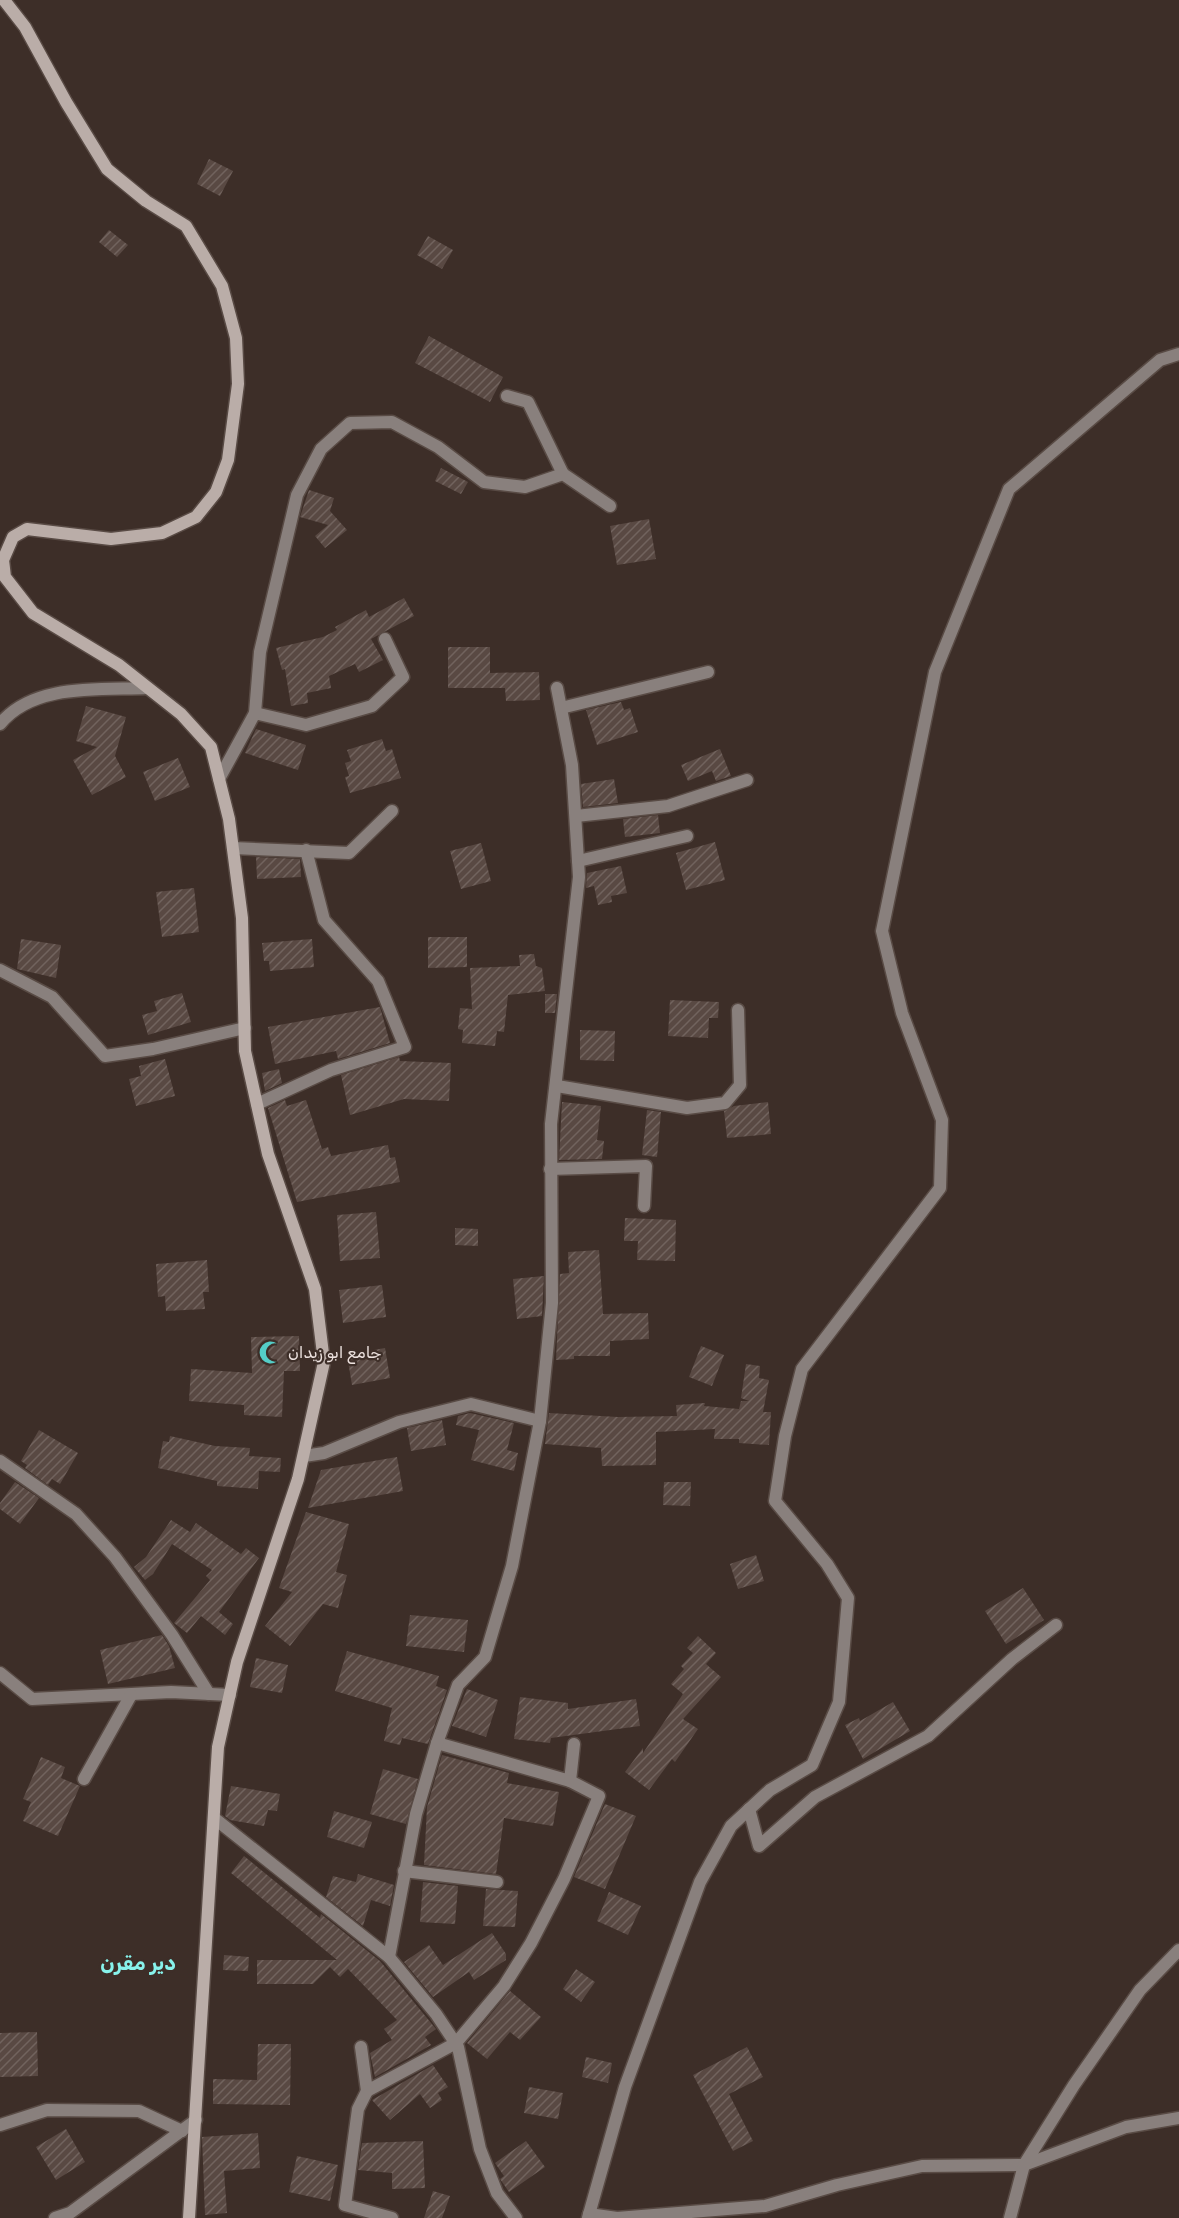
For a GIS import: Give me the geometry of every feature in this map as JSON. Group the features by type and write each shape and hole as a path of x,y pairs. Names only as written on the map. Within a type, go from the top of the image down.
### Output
{"street":[{"path":"4,0 25,27 66,102 107,169 146,201 186,226 222,285 236,338 238,384 228,460 216,492 196,518 162,533 111,539 27,529 13,537 3,560 5,578 33,613 119,665 181,714 211,747 233,848 242,918 245,1051 268,1154 315,1289 324,1362 298,1479 237,1662 218,1747 189,2218"},
{"path":"1179,354 1160,360 1009,489 935,672 882,931 902,1013 942,1120 940,1188 802,1369 785,1436 776,1501 827,1564 848,1598 839,1702 812,1765 770,1790 731,1826 700,1882 625,2087 589,2216 617,2218 765,2206 837,2185 922,2166 1024,2165 1126,2127 1179,2118"},
{"path":"507,396 528,402 563,474 610,506"},
{"path":"219,778 255,713 260,652 297,495 321,449 350,423 392,423 438,447 484,482 525,487 563,474"},
{"path":"255,713 306,725 372,706 403,677 385,639"},
{"path":"561,708 708,672"},
{"path":"0,724 10,711 54,693 147,688"},
{"path":"389,1957 416,1814 437,1743 458,1685 485,1657 512,1566 540,1421 552,1303 551,1124 571,963 578,861 572,765 557,688"},
{"path":"576,816 668,806 747,780"},
{"path":"233,848 349,853 392,811"},
{"path":"578,861 687,836"},
{"path":"257,1104 331,1070 405,1047 378,981 324,920 306,850"},
{"path":"0,970 52,997 105,1056 153,1049 245,1028"},
{"path":"557,1086 687,1108 725,1102 740,1085 738,1010"},
{"path":"550,1169 646,1166 644,1206"},
{"path":"303,1456 324,1453 399,1422 471,1404 540,1421"},
{"path":"0,1461 76,1514 108,1548 172,1635 209,1694"},
{"path":"749,1809 759,1846 815,1797 928,1736 1012,1659 1056,1625"},
{"path":"0,1673 32,1699 171,1692 230,1695"},
{"path":"84,1779 131,1695"},
{"path":"392,2218 360,2214 345,2205 358,2109 368,2091 456,2043 504,1986 531,1943 564,1879 599,1796 570,1781 437,1743"},
{"path":"570,1781 574,1744"},
{"path":"214,1818 389,1957 436,2014 456,2043 480,2149 497,2193 516,2218"},
{"path":"404,1871 497,1882"},
{"path":"1010,2218 1024,2165 1074,2085 1140,1990 1179,1950"},
{"path":"361,2047 368,2091"},
{"path":"0,2125 47,2110 139,2111 182,2131"},
{"path":"55,2218 70,2213 196,2120"}],"building":[{"path":"209,159 233,171 220,196 197,184"},
{"path":"109,230 128,245 117,257 99,242"},
{"path":"428,236 453,250 442,269 417,255"},
{"path":"429,336 503,377 490,402 415,363"},
{"path":"441,468 468,482 461,494 435,481"},
{"path":"309,490 334,498 330,511 347,530 325,548 315,536 328,525 300,517"},
{"path":"649,519 656,559 617,565 610,526"},
{"path":"404,598 414,616 371,639 383,660 359,672 355,664 329,676 331,688 307,693 308,703 291,706 285,669 282,670 276,648 323,637 337,630 335,627 366,610 369,617"},
{"path":"448,647 490,647 490,673 539,672 540,700 506,701 505,688 448,688"},
{"path":"621,702 624,710 630,708 638,732 597,745 586,710"},
{"path":"86,706 126,717 115,756 126,777 92,795 73,760 97,747 76,741"},
{"path":"256,729 306,745 298,770 245,753"},
{"path":"382,739 386,751 392,749 401,778 350,793 345,777 349,776 345,763 351,761 347,750"},
{"path":"720,749 731,776 716,781 712,771 688,781 681,765"},
{"path":"178,758 190,787 155,801 143,772"},
{"path":"614,779 618,803 583,807 581,784"},
{"path":"658,815 660,833 625,837 623,819"},
{"path":"715,842 725,880 686,890 676,853"},
{"path":"481,843 491,881 461,889 450,851"},
{"path":"256,857 300,859 301,877 257,879"},
{"path":"621,866 627,893 611,896 612,902 598,905 594,886 586,888 587,873"},
{"path":"194,888 199,932 162,937 156,892"},
{"path":"428,937 467,937 467,967 428,968"},
{"path":"21,939 61,945 56,978 17,969"},
{"path":"312,939 314,967 270,971 269,961 264,961 262,943"},
{"path":"534,954 536,966 542,968 545,991 508,995 504,1032 497,1031 495,1046 462,1043 463,1030 458,1029 460,1008 472,1009 470,968 520,966 519,955"},
{"path":"182,993 191,1022 148,1035 142,1015 157,1011 154,1001"},
{"path":"545,994 557,994 555,1013 545,1013"},
{"path":"670,1000 719,1002 718,1018 709,1018 708,1038 668,1036"},
{"path":"380,1007 390,1043 338,1059 336,1051 275,1064 268,1027"},
{"path":"580,1030 615,1031 614,1061 580,1060"},
{"path":"399,1057 400,1061 451,1063 449,1101 404,1099 350,1115 341,1075"},
{"path":"165,1059 175,1096 136,1106 129,1079 141,1076 139,1066"},
{"path":"279,1069 282,1083 265,1091 262,1073"},
{"path":"285,1100 287,1106 306,1100 322,1149 328,1147 331,1156 388,1145 390,1158 395,1157 400,1182 297,1202 268,1108"},
{"path":"562,1102 601,1106 597,1140 604,1141 602,1159 559,1160"},
{"path":"768,1102 771,1134 727,1138 724,1111 734,1106"},
{"path":"647,1110 661,1112 657,1157 642,1155"},
{"path":"376,1212 380,1258 340,1261 337,1215"},
{"path":"625,1218 676,1220 675,1261 637,1260 638,1241 624,1241"},
{"path":"455,1228 478,1229 478,1246 455,1245"},
{"path":"599,1250 603,1314 648,1313 649,1339 610,1341 610,1356 574,1356 574,1359 556,1360 560,1274 569,1273 568,1252"},
{"path":"207,1260 209,1292 203,1292 205,1309 166,1311 165,1296 158,1297 156,1264"},
{"path":"544,1276 542,1316 517,1319 513,1279"},
{"path":"382,1285 386,1317 343,1323 339,1290"},
{"path":"299,1336 300,1371 284,1371 282,1417 244,1415 244,1405 189,1401 191,1369 252,1373 251,1337"},
{"path":"701,1346 724,1355 712,1386 689,1377"},
{"path":"385,1348 390,1378 352,1385 347,1355"},
{"path":"746,1364 760,1366 759,1378 769,1380 763,1412 771,1412 769,1445 739,1443 739,1439 714,1439 715,1429 656,1432 656,1465 602,1466 601,1448 545,1444 549,1413 618,1417 677,1416 676,1405 705,1403 704,1406 739,1409 741,1401 749,1401 741,1398"},
{"path":"470,1413 514,1423 507,1450 518,1453 514,1471 471,1460 479,1430 456,1425 458,1416"},
{"path":"442,1420 446,1445 411,1451 407,1428"},
{"path":"39,1430 78,1453 60,1484 52,1479 48,1485 25,1468 27,1465 21,1461"},
{"path":"170,1436 215,1446 250,1448 249,1456 281,1458 280,1472 259,1471 258,1489 217,1486 217,1481 158,1468 163,1441 169,1442"},
{"path":"397,1457 403,1491 308,1508 321,1470"},
{"path":"15,1482 39,1498 20,1524 0,1509 0,1503"},
{"path":"664,1482 691,1482 690,1506 663,1505"},
{"path":"306,1512 349,1524 336,1572 347,1575 338,1608 323,1604 290,1646 265,1626 292,1592 279,1588"},
{"path":"171,1520 190,1532 196,1523 241,1554 246,1548 259,1558 219,1612 233,1624 225,1635 201,1616 187,1633 174,1623 210,1580 206,1576 212,1570 172,1544 153,1574 145,1580 134,1567 146,1557"},
{"path":"756,1555 764,1581 738,1589 730,1564"},
{"path":"1023,1588 1044,1620 1006,1644 985,1611"},
{"path":"410,1615 468,1620 464,1652 406,1646"},
{"path":"162,1635 169,1646 175,1668 108,1684 100,1650"},
{"path":"698,1636 716,1653 706,1664 721,1677 683,1719 698,1729 675,1762 672,1759 649,1790 625,1772 643,1748 643,1753 683,1694 671,1684 684,1669 681,1666 693,1653 687,1648"},
{"path":"347,1651 439,1676 436,1686 447,1690 428,1744 402,1738 400,1745 384,1741 392,1708 335,1691"},
{"path":"256,1658 288,1665 282,1693 250,1687"},
{"path":"467,1689 498,1700 486,1737 452,1726"},
{"path":"520,1697 568,1703 568,1709 636,1699 640,1726 551,1738 550,1743 514,1739"},
{"path":"893,1702 910,1731 863,1759 845,1725 859,1718 860,1721"},
{"path":"442,1755 509,1773 507,1783 559,1792 553,1826 504,1818 496,1874 424,1865 427,1807"},
{"path":"41,1757 65,1767 61,1778 80,1786 58,1836 23,1821 31,1802 23,1799"},
{"path":"383,1769 418,1779 406,1824 370,1814"},
{"path":"231,1786 280,1794 277,1811 268,1810 264,1826 230,1820 225,1816"},
{"path":"605,1804 636,1816 605,1889 574,1877"},
{"path":"334,1811 372,1822 364,1848 327,1837"},
{"path":"244,1856 320,1918 321,1914 380,1961 436,2029 425,2037 431,2045 375,2077 370,2053 392,2040 384,2029 397,2020 348,1969 340,1977 330,1967 313,1984 257,1984 257,1960 337,1960 231,1873"},
{"path":"358,1874 394,1885 390,1906 371,1900 363,1926 326,1897 333,1876 356,1882"},
{"path":"423,1882 458,1886 455,1924 420,1922"},
{"path":"486,1889 518,1891 515,1927 483,1926"},
{"path":"609,1892 641,1906 628,1935 597,1921"},
{"path":"492,1933 506,1954 506,1960 474,1980 469,1972 433,1997 404,1962 429,1945 443,1965"},
{"path":"224,1955 249,1957 248,1971 223,1970"},
{"path":"576,1969 595,1982 581,2002 563,1989"},
{"path":"510,1991 541,2017 520,2040 510,2032 487,2059 467,2043"},
{"path":"37,2032 38,2076 0,2077 0,2033"},
{"path":"258,2044 291,2044 290,2105 213,2104 213,2079 257,2080"},
{"path":"747,2047 763,2077 729,2094 753,2141 733,2151 693,2075"},
{"path":"586,2057 612,2063 608,2083 582,2077"},
{"path":"433,2065 448,2087 438,2093 442,2100 430,2108 420,2094 390,2120 372,2100"},
{"path":"529,2087 563,2093 558,2119 524,2113"},
{"path":"66,2129 85,2162 56,2180 36,2147"},
{"path":"258,2133 260,2168 224,2171 227,2213 205,2215 202,2137"},
{"path":"423,2141 425,2188 392,2189 392,2173 358,2170 362,2143"},
{"path":"526,2141 545,2167 509,2192 500,2179 504,2176 495,2163"},
{"path":"297,2156 338,2165 330,2201 289,2192"},
{"path":"433,2191 450,2196 442,2218 424,2218"}],"place":[{"name":"جامع ابو زيدان","path":"270,1352"}],"district":[{"name":"دير مقرن","path":"138,1963"}]}
